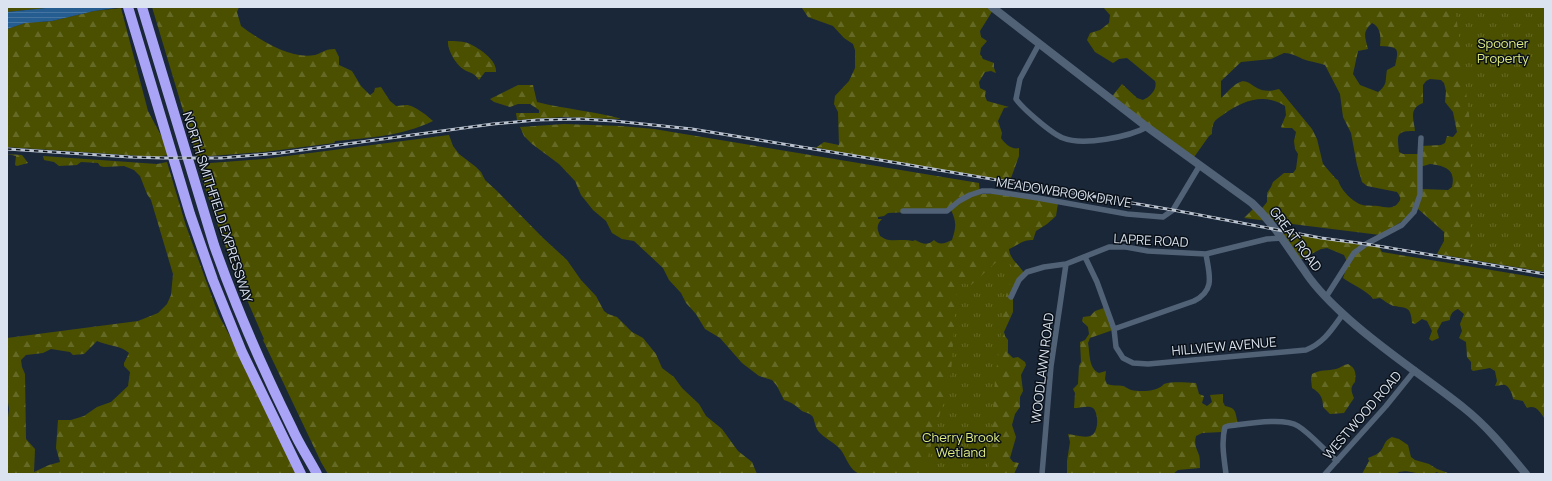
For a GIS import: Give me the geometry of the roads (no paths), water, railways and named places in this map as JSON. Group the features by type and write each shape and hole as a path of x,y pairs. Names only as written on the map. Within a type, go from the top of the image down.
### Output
{"highway":[{"name":"NORTH SMITHFIELD EXPRESSWAY","path":"142,10 214,245 228,283 263,367 293,430 317,474"},
{"name":"NORTH SMITHFIELD EXPRESSWAY","path":"129,11 190,214 213,280 245,358 301,474"}],"main road":[{"name":"GREAT ROAD","path":"992,7 1147,127 1252,203 1282,236 1304,271 1343,314 1465,409 1488,429 1526,474"}],"street":[{"path":"1039,44 1020,79 1016,99 1020,105 1061,138 1076,142 1125,136 1138,132 1147,127"},
{"path":"1326,297 1354,253 1366,244 1402,225 1414,212 1420,195 1421,138"},
{"name":"MEADOWBROOK DRIVE","path":"903,211 947,211 959,201 975,192 991,192 1038,198 1127,214 1163,217 1172,210 1200,165"},
{"name":"LAPRE ROAD","path":"1011,297 1019,280 1027,272 1044,267 1066,264 1109,248 1126,247 1148,251 1206,254 1282,236"},
{"path":"1085,257 1097,282 1114,329 1194,302 1202,297 1208,289 1210,280 1206,254"},
{"name":"WOODLAWN ROAD","path":"1042,474 1051,366 1066,264"},
{"name":"HILLVIEW AVENUE","path":"1114,329 1116,347 1122,358 1133,363 1148,364 1306,350 1316,346 1328,335 1343,314"},
{"name":"WESTWOOD ROAD","path":"1325,474 1386,406 1415,370"},
{"path":"1226,474 1223,450 1225,426 1290,422 1298,426 1337,461"}],"water":[{"path":"56,7 123,7 94,11 52,21 25,23 7,29 7,12"}],"railway":[{"path":"7,149 130,157 221,158 280,153 493,124 537,120 581,119 614,121 692,129 1173,210 1321,238 1366,244 1545,274"}],"park label":[{"name":"Spooner Property","path":"1503,50"},
{"name":"Cherry Brook Wetland","path":"961,444"}]}
